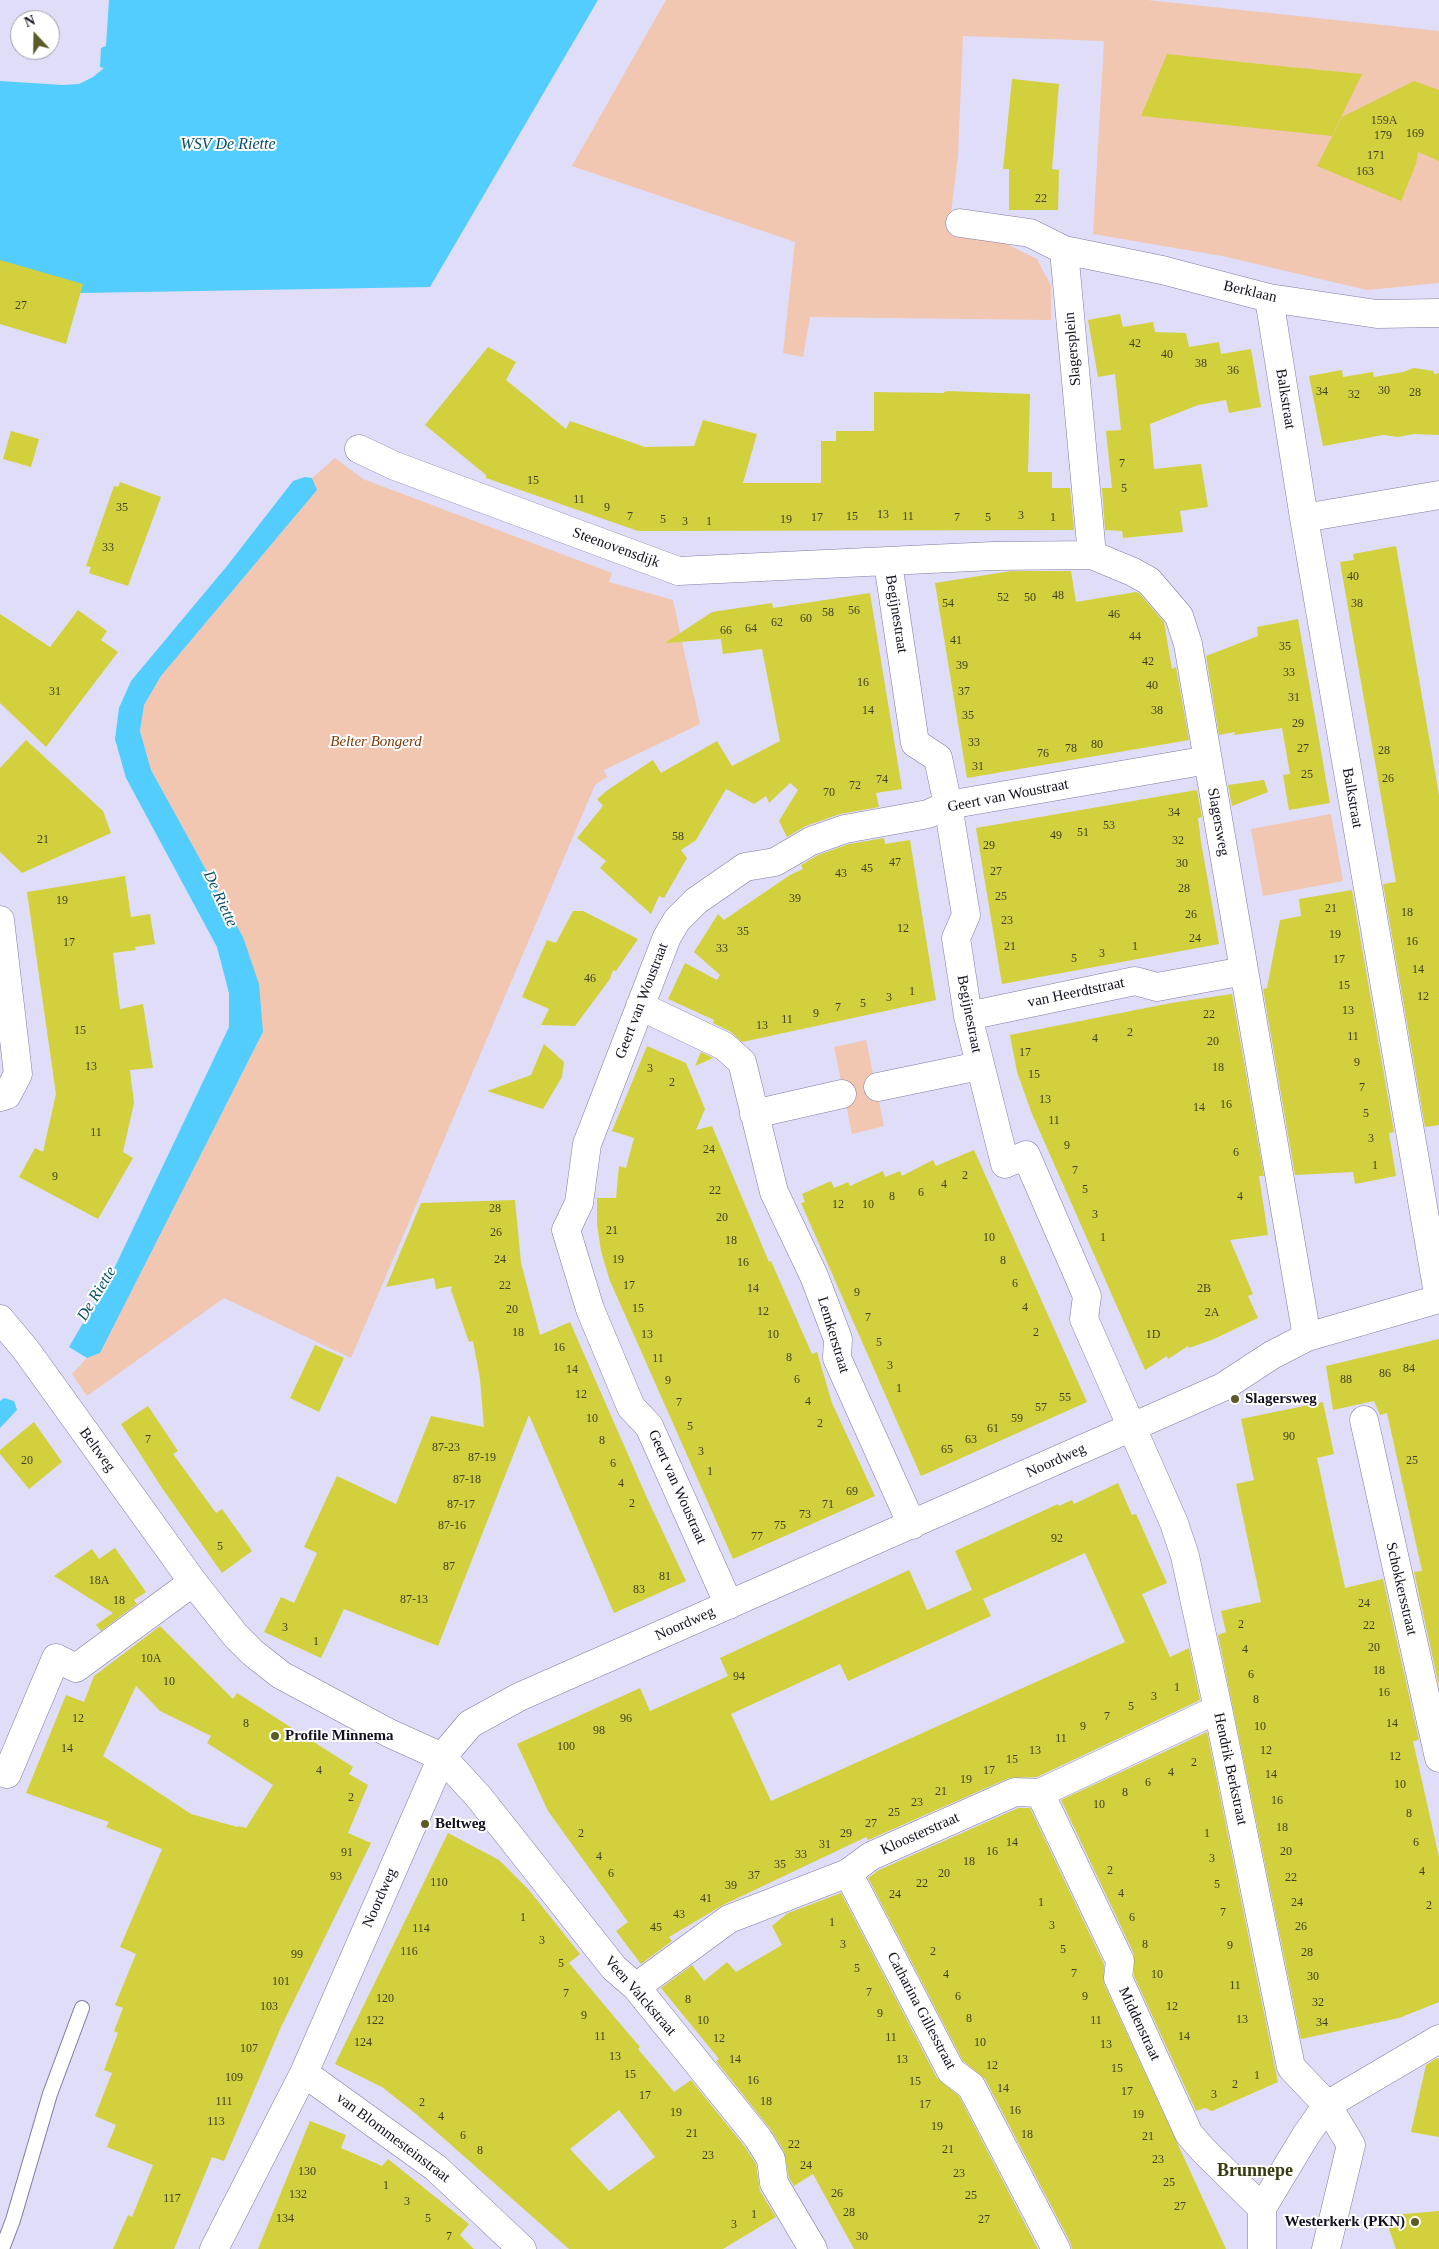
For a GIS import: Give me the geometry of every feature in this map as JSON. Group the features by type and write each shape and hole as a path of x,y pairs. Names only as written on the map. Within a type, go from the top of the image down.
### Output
{"street":[{"path":"960,223 1030,233 1064,250"},
{"name":"Berklaan","path":"1064,250 1162,270 1269,298 1377,314 1439,312"},
{"name":"Slagersplein","path":"1064,250 1092,556"},
{"name":"Balkstraat","path":"1269,298 1304,518 1439,1299"},
{"name":"Steenovensdijk","path":"359,449 395,466 678,571 888,562"},
{"path":"1304,518 1439,495"},
{"name":"Slagersweg","path":"888,562 993,556 1092,556 1133,572 1149,581 1179,616 1188,644 1307,1337"},
{"name":"Begijnestraat","path":"888,562 915,743 938,758 948,805 966,915 956,938 968,1016 1005,1164 1026,1155 1087,1296 1084,1319 1130,1427"},
{"name":"Geert van Woustraat","path":"729,1605 650,1426 631,1407 590,1309 566,1230 579,1203 587,1144 667,937 677,920 696,901 745,867 775,862 811,841 845,828 928,814 948,805 1208,760"},
{"path":"0,920 18,1074 7,1095 0,1097"},
{"name":"van Heerdtstraat","path":"968,1016 1136,981 1157,987 1244,971"},
{"name":"Lemkerstraat","path":"640,1006 724,1046 742,1062 774,1192 814,1276 838,1339 837,1358 912,1525"},
{"path":"878,1087 979,1066"},
{"path":"754,1114 842,1094"},
{"name":"Noordweg","path":"214,2249 304,2073 442,1757 470,1724 519,1697 912,1525 1130,1427 1223,1388 1272,1355 1307,1337 1439,1299"},
{"name":"Beltweg","path":"0,1319 31,1358 193,1582 235,1635 253,1653 281,1675 389,1733 442,1757"},
{"name":"Schokkersstraat","path":"1364,1420 1439,1758"},
{"name":"Hendrik Berkstraat","path":"1130,1427 1174,1523 1184,1556 1218,1709 1291,2067 1327,2105 1351,2145 1326,2249"},
{"path":"7,1774 56,1658 76,1668 193,1582"},
{"name":"Kloosterstraat","path":"636,1987 729,1919 848,1873 871,1856 1016,1792 1040,1793 1218,1709"},
{"name":"Veen Valckstraat","path":"442,1757 478,1796 614,1968 636,1987 758,2138 771,2159 774,2183 813,2249"},
{"name":"Middenstraat","path":"1040,1793 1120,1961 1118,1978 1190,2134 1204,2152 1262,2208"},
{"name":"Catharina Gillesstraat","path":"848,1873 951,2071 971,2086 1056,2249"},
{"path":"1262,2249 1262,2208 1306,2135 1327,2105 1439,2039"},
{"name":"van Blommesteinstraat","path":"304,2073 436,2168 522,2249"}],"lane":[{"path":"2,2249 13,2220 50,2094 82,2008"}],"green space":[{"path":"666,0 1147,0 1439,31 1439,283 1367,290 1222,256 1093,234 1104,41 963,36 958,156 949,229 994,238 1037,259 1051,286 1051,320 810,317 803,357 783,353 795,242 572,166"},
{"name":"Belter Bongerd","path":"335,458 363,479 612,573 609,582 673,600 700,724 604,770 607,777 595,785 351,1358 224,1298 87,1396 72,1374 87,1358 100,1353 263,1032 243,937 151,770 140,731 144,705 161,676 317,490 312,478"},
{"path":"1331,814 1343,881 1263,896 1251,829"},
{"path":"866,1040 884,1126 852,1134 834,1047"}],"water":[{"name":"WSV De Riette","path":"109,0 598,0 430,287 81,293 0,269 0,81 62,85 79,84 93,77 104,68 100,67 101,48 106,46"},
{"name":"De Riette","path":"305,477 312,478 317,490 161,676 144,705 140,731 151,770 243,937 259,984 263,1032 100,1353 87,1358 69,1347 111,1275 229,1027 229,993 217,947 126,778 115,739 119,708 131,681 227,566 293,481"},
{"path":"4,1398 14,1401 17,1410 0,1428 0,1401"}],"building":[{"path":"1167,54 1362,74 1332,136 1141,116"},
{"path":"1012,79 1059,84 1052,169 1059,170 1058,210 1009,210 1009,169 1003,169"},
{"path":"1414,81 1439,90 1439,161 1418,152 1416,164 1401,201 1317,166 1342,117"},
{"path":"0,260 83,284 66,344 0,324"},
{"path":"1120,314 1123,327 1153,322 1155,332 1186,333 1189,347 1219,342 1221,354 1251,349 1261,407 1229,413 1226,400 1198,405 1150,424 1154,469 1201,464 1208,507 1180,511 1183,532 1123,538 1122,531 1105,530 1102,488 1112,488 1106,431 1121,430 1115,374 1098,377 1088,320"},
{"path":"488,347 516,362 506,380 566,429 570,421 645,447 694,446 703,420 757,434 743,483 821,483 821,441 836,441 836,431 874,431 874,392 943,393 947,391 1030,394 1028,472 1052,472 1052,488 1070,488 1074,530 638,531 486,478 486,475 425,425"},
{"path":"1414,368 1434,371 1434,374 1439,373 1439,435 1414,434 1398,437 1383,435 1323,446 1309,376 1342,370 1343,377 1373,372 1374,377"},
{"path":"11,431 39,439 31,467 3,459"},
{"path":"120,482 161,497 128,586 89,573 91,567 86,566 114,486 118,487"},
{"path":"1396,546 1439,795 1439,1125 1425,1127 1383,884 1396,882 1340,562 1354,560 1353,554"},
{"path":"1011,571 1071,571 1076,602 1139,593 1164,622 1172,669 1176,667 1189,740 967,778 935,583"},
{"path":"870,593 902,789 876,793 879,807 840,814 806,826 787,837 779,821 798,790 790,783 769,803 766,796 754,804 726,789 696,840 681,850 687,858 664,898 659,896 651,914 600,868 606,861 577,838 603,806 597,799 653,760 661,773 717,741 732,766 780,741 762,649 723,654 721,639 665,643 712,612 772,603 773,608"},
{"path":"78,610 107,631 101,640 118,652 46,747 0,703 0,614 50,647"},
{"path":"1298,619 1330,803 1289,810 1283,775 1290,774 1282,728 1234,735 1235,732 1219,735 1206,656 1258,636 1257,627"},
{"path":"26,740 103,811 111,833 22,873 0,852 0,768"},
{"path":"1264,780 1268,792 1232,806 1228,785"},
{"path":"1197,790 1202,817 1198,818 1201,842 1219,944 1002,984 976,828"},
{"path":"884,838 885,844 910,840 936,1000 742,1042 731,1032 713,1023 714,1020 668,999 685,963 717,980 720,975 694,952 718,914 724,920 790,875 803,869 801,865 818,855 849,844"},
{"path":"125,876 131,917 150,914 155,944 135,947 136,950 113,953 120,1009 143,1004 153,1068 130,1070 134,1103 123,1152 133,1158 98,1219 19,1177 35,1148 43,1152 56,1094 27,892"},
{"path":"1352,890 1394,1132 1389,1133 1396,1176 1355,1184 1353,1172 1295,1175 1263,989 1267,988 1280,920 1301,916 1299,899"},
{"path":"573,911 583,911 638,939 616,971 613,970 610,979 575,1026 541,1025 549,1009 522,997 547,940 556,943"},
{"path":"1232,994 1264,1176 1259,1176 1268,1235 1230,1240 1253,1294 1248,1296 1258,1318 1214,1339 1189,1348 1188,1346 1168,1359 1167,1356 1145,1370 1032,1114 1017,1072 1010,1035 1171,1003"},
{"path":"544,1044 564,1062 562,1077 543,1109 487,1091 531,1075"},
{"path":"647,1046 686,1063 705,1109 696,1130 712,1126 769,1262 771,1261 812,1354 817,1352 832,1403 875,1496 733,1559 610,1281 601,1251 597,1224 597,1198 616,1198 619,1166 626,1168 634,1138 612,1131"},
{"path":"701,1052 713,1058 695,1066"},
{"path":"974,1150 1087,1402 921,1476 801,1203 805,1202 802,1194 831,1181 834,1188 848,1182 850,1186 883,1171 885,1177 900,1171 902,1176 933,1160 936,1166"},
{"path":"515,1200 521,1263 540,1335 570,1322 647,1498 686,1581 614,1613 529,1415 438,1646 344,1609 321,1658 264,1632 281,1597 294,1603 317,1553 304,1547 337,1476 396,1504 431,1416 484,1427 480,1379 473,1341 469,1342 451,1290 452,1286 436,1289 434,1278 386,1287 421,1203"},
{"path":"1439,1339 1439,1686 1414,1572 1422,1571 1387,1413 1380,1415 1374,1401 1333,1410 1326,1366"},
{"path":"315,1345 344,1358 319,1412 290,1398"},
{"path":"1323,1402 1334,1454 1317,1458 1345,1588 1383,1579 1419,1740 1413,1741 1439,1857 1439,2002 1399,2018 1301,2039 1218,1635 1226,1632 1221,1611 1261,1602 1236,1484 1254,1480 1241,1419"},
{"path":"148,1406 178,1451 173,1454 216,1513 222,1509 252,1551 222,1573 162,1488 121,1424"},
{"path":"34,1422 62,1462 29,1489 0,1454 0,1450"},
{"path":"1118,1483 1132,1515 1136,1514 1167,1583 1142,1594 1170,1657 1189,1648 1200,1700 1037,1777 1009,1778 868,1840 866,1837 723,1905 669,1937 672,1941 641,1964 616,1931 628,1922 548,1811 517,1744 640,1688 650,1711 728,1676 720,1658 909,1570 927,1610 972,1590 955,1551 1058,1504 1059,1506 1072,1500 1074,1504","holes":["1085,1553 1125,1642 771,1801 731,1714 840,1664 848,1681 991,1616 983,1599"]},
{"path":"115,1548 146,1592 134,1600 137,1604 101,1631 96,1625 113,1613 54,1576 92,1549 99,1559"},
{"path":"160,1626 233,1699 237,1693 353,1767 349,1774 368,1785 348,1833 371,1843 281,2027 224,2161 212,2157 174,2249 113,2249 128,2215 132,2217 153,2165 107,2147 116,2125 95,2116 112,2073 104,2070 118,2033 114,2031 123,2008 115,2005 136,1954 120,1947 162,1849 106,1827 109,1822 26,1793 66,1695 84,1702 94,1676","holes":["136,1686 160,1711 211,1736 207,1743 273,1785 246,1828 191,1814 103,1756"]},
{"path":"1207,1732 1278,2082 1212,2111 1205,2108 1196,2111 1134,1976 1134,1954 1061,1800"},
{"path":"1018,1808 1030,1808 1104,1964 1104,1984 1226,2249 1072,2249 985,2079 963,2061 868,1878 879,1870"},
{"path":"448,1833 499,1860 529,1890 580,1954 569,1963 640,2047 638,2049 674,2092 691,2080 745,2147 756,2164 760,2191 776,2217 723,2249 569,2249 416,2114 382,2087 335,2064","holes":["619,2110 655,2157 609,2191 570,2149"]},
{"path":"841,1893 937,2078 959,2096 1038,2249 854,2249 813,2174 794,2186 789,2178 784,2151 771,2130 716,2061 719,2059 661,1988 692,1965 704,1981 727,1962 736,1972 782,1945 772,1926 788,1913"},
{"path":"1437,2058 1439,2059 1439,2137 1411,2132 1426,2065"},
{"path":"310,2121 346,2135 341,2148 382,2166 388,2159 469,2224 460,2235 474,2249 258,2249"},
{"name":"Westerkerk (PKN)","path":"1439,2211 1439,2249 1396,2249 1389,2229 1392,2215"}],"place":[{"name":"Slagersweg","path":"1235,1399"},
{"name":"Profile Minnema","path":"275,1736"},
{"name":"Beltweg","path":"425,1824"},
{"name":"Westerkerk (PKN)","path":"1415,2222"}],"district":[{"name":"Brunnepe","path":"1255,2171"}]}
